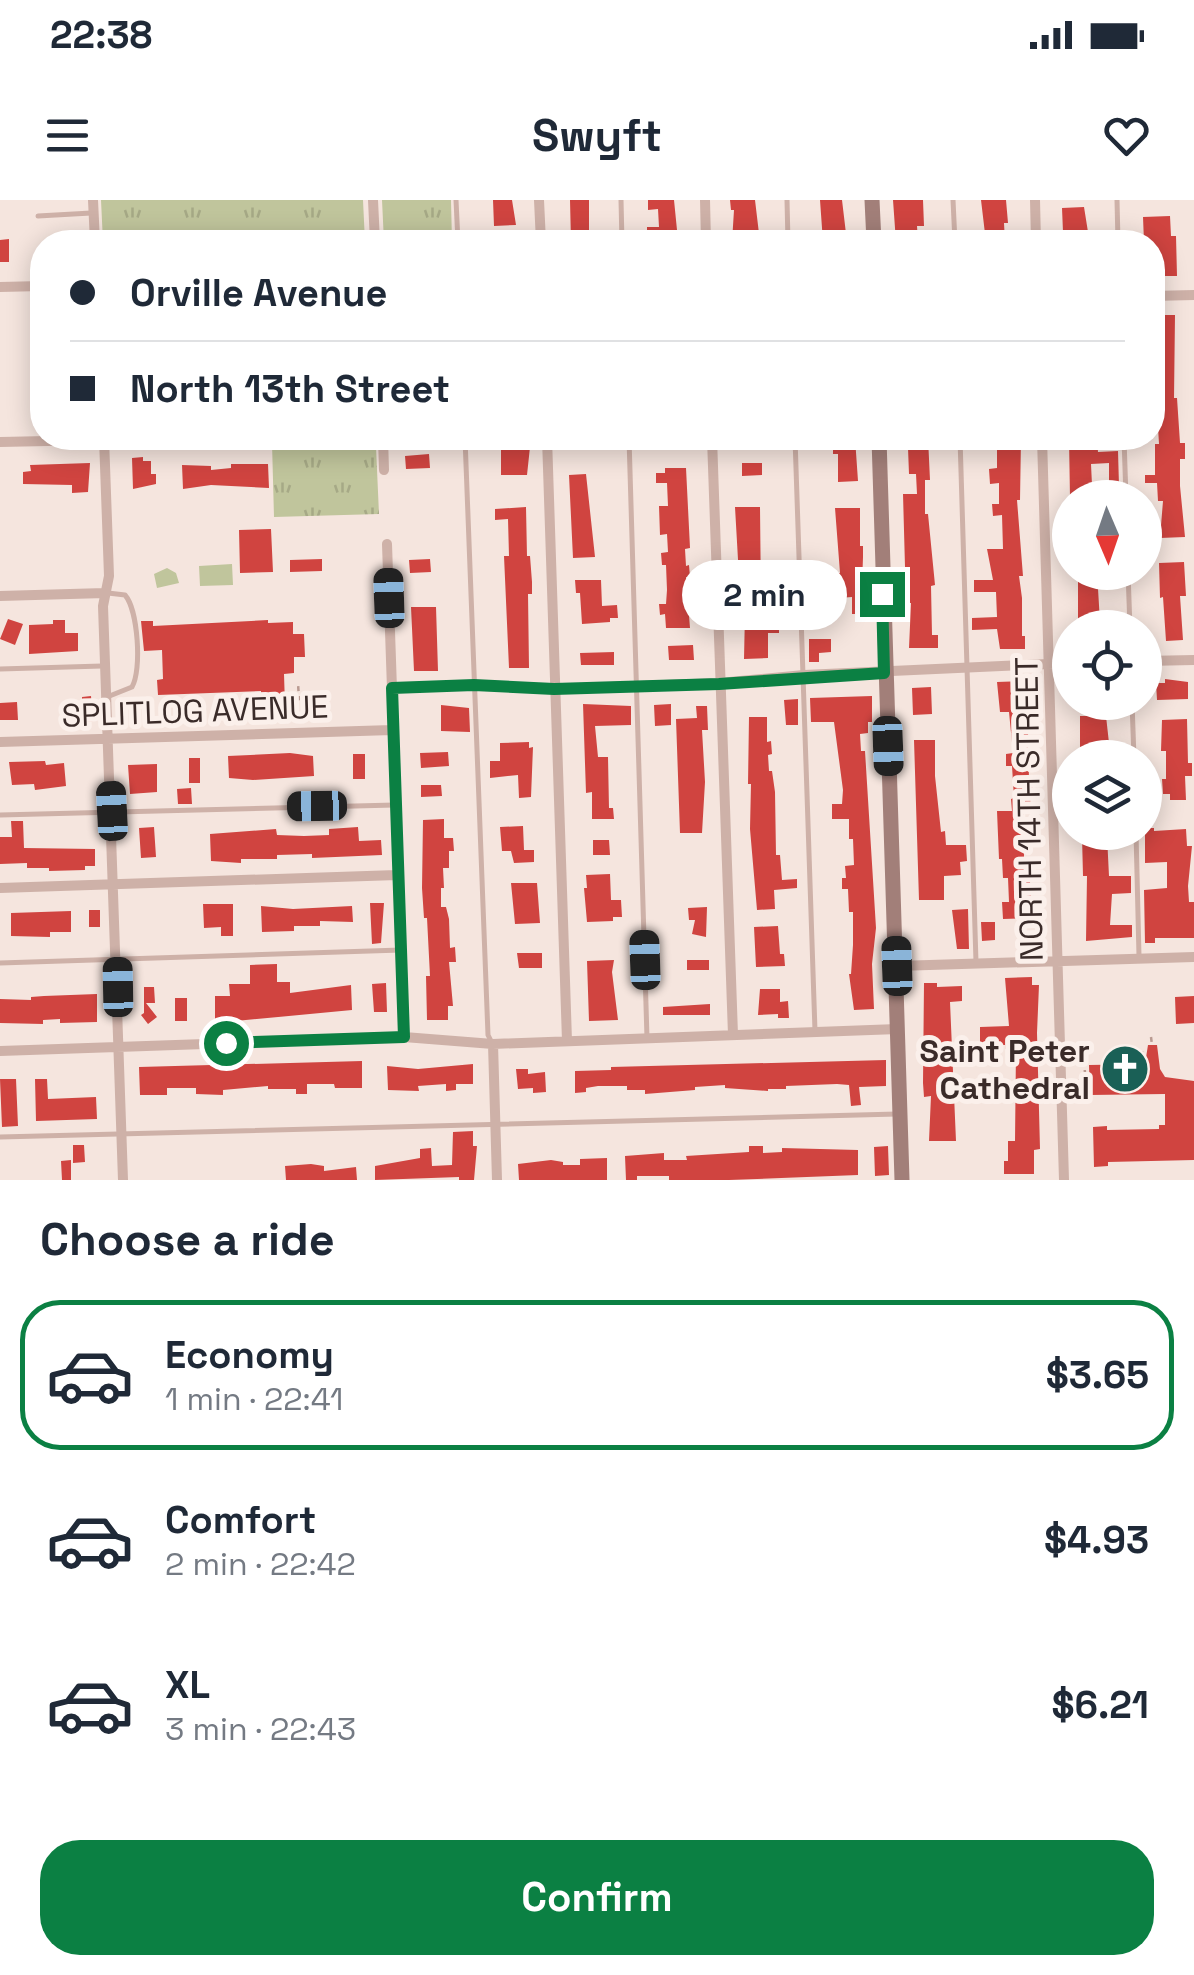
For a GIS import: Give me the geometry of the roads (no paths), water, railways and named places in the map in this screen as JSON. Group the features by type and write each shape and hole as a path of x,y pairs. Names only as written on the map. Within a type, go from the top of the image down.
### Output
{"street":[{"path":"93,200 95,230"},
{"path":"373,200 374,230"},
{"path":"539,200 540,230"},
{"path":"705,200 706,230"},
{"path":"872,200 873,230"},
{"path":"1034,200 1035,230"},
{"path":"0,287 30,286"},
{"path":"1165,295 1194,294"},
{"path":"0,442 30,441"},
{"path":"104,450 109,576 105,593 106,697 123,1180"},
{"path":"383,450 384,470"},
{"path":"547,450 567,1041"},
{"path":"712,450 733,1035"},
{"path":"879,450 902,1180"},
{"name":"NORTH 14TH STREET","path":"1042,450 1064,1180"},
{"path":"387,544 404,1037"},
{"path":"0,596 105,593"},
{"path":"1162,661 1194,660"},
{"path":"392,688 719,684 1050,664"},
{"name":"SPLITLOG AVENUE","path":"0,742 392,730"},
{"path":"0,888 397,875"},
{"path":"897,966 1194,957"},
{"path":"0,1051 404,1037 493,1044 898,1029"},
{"path":"493,1044 497,1180"}],"lane":[{"path":"456,200 457,230"},
{"path":"621,200 622,230"},
{"path":"787,200 788,230"},
{"path":"953,200 954,230"},
{"path":"1117,200 1118,230"},
{"path":"38,216 94,213"},
{"path":"465,450 488,1035 493,1044"},
{"path":"629,450 647,1038"},
{"path":"795,450 815,1031"},
{"path":"960,450 976,962"},
{"path":"1124,450 1125,480"},
{"path":"105,593 119,592 134,606 137,674 132,687 106,697"},
{"path":"0,670 106,666"},
{"path":"0,815 394,804"},
{"path":"1137,850 1140,959"},
{"path":"0,963 401,950"},
{"path":"0,1137 900,1114"}],"place":[{"name":"Saint Peter Cathedral","path":"1125,1069"}]}
